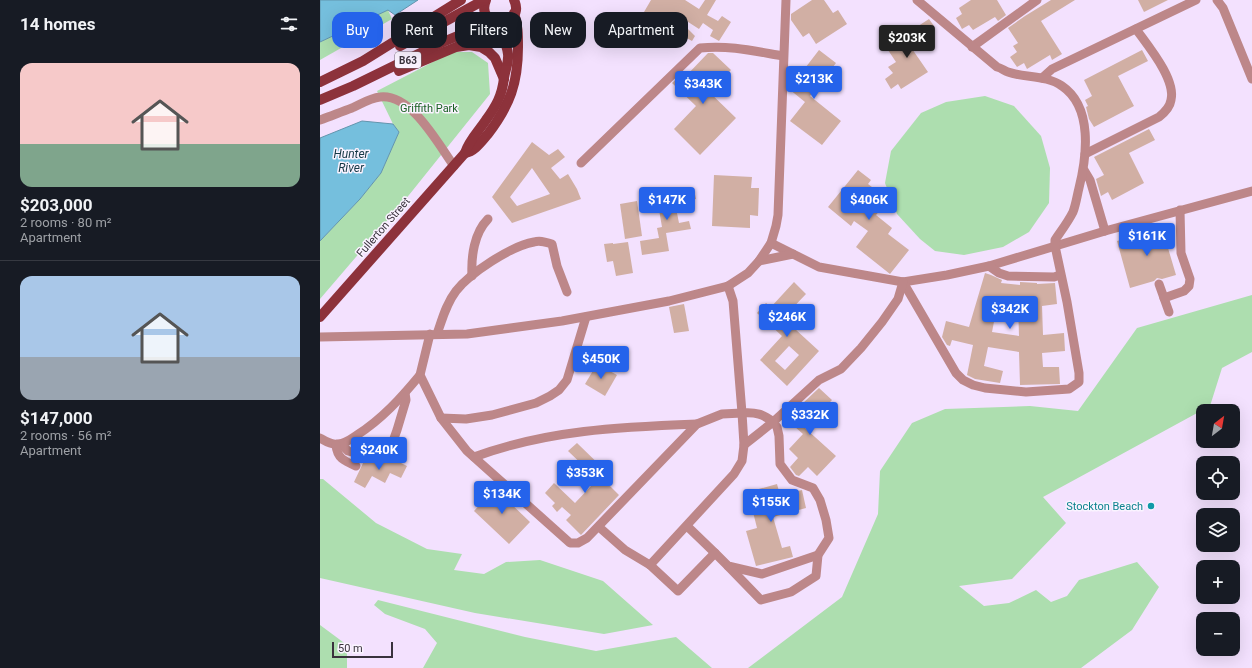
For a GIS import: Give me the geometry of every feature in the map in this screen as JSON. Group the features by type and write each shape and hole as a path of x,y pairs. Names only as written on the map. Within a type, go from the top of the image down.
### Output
{"main road":[{"name":"B63","path":"320,82 363,61 461,0"},
{"path":"363,61 392,50 485,0 486,12"},
{"name":"Fullerton Street","path":"465,153 471,152 485,138 504,112 511,96 517,68 518,25 516,5"},
{"name":"B63","path":"320,100 353,86 455,37"},
{"path":"353,86 383,77 456,47 469,45 481,47 489,52 495,58 504,79"},
{"name":"Fullerton Street","path":"320,317 465,153 468,144 495,107 504,84 508,64 508,54 506,48"}],"lane":[{"path":"320,337 468,334 562,321 669,301 728,286 748,273 759,261 771,243 778,215 786,0"},
{"path":"972,47 1037,0"},
{"path":"1042,78 1052,69 1196,0"},
{"path":"1217,0 1223,8 1252,79"},
{"path":"903,282 956,373 963,380 973,385 985,388 1026,392 1069,389 1079,382 1079,373 1068,309 1054,246 1055,240 1073,210 1084,170 1084,124 1080,107 1072,94 1060,84 1042,78 1009,73 997,67 972,47 922,1"},
{"path":"1085,154 1159,117 1166,110 1171,100 1172,87 1165,72 1136,29"},
{"path":"581,164 700,48 717,46 783,56"},
{"path":"320,120 374,98 392,98 418,115 454,166"},
{"path":"1084,170 1090,180 1105,231"},
{"path":"771,243 819,267 903,282 948,275 989,266 1105,231 1252,190"},
{"path":"1164,298 1184,291 1189,286 1190,279 1182,253 1180,210"},
{"path":"472,276 476,240 482,225 488,219"},
{"path":"320,438 329,443 338,444 345,442 385,414 420,375 434,334 456,292 472,276 493,261 514,249 534,242 543,241 552,244 557,266 568,292"},
{"path":"759,261 793,254"},
{"path":"989,266 999,273 1008,276 1054,277 1060,275"},
{"path":"744,445 774,422 819,380 841,369 861,348 882,322 898,299 903,282"},
{"path":"1159,284 1169,312"},
{"path":"650,565 734,474 742,460 744,445 742,413 733,302 728,286"},
{"path":"442,418 466,419 492,415 536,403 559,390 567,380 586,317"},
{"path":"420,375 442,418 467,451 570,543 578,543 587,538 697,424"},
{"path":"338,444 348,452 363,455 375,455 386,450 392,444 397,430 406,400 405,393"},
{"path":"474,457 498,448 561,434 623,427 697,424 722,414 757,413 774,422 777,427 779,436 780,464 792,480 812,488 820,500 829,538 818,555 816,576 791,592 762,600 687,526"},
{"path":"338,444 336,452 341,458 356,466"},
{"path":"599,526 625,550 650,565 678,591 715,553"},
{"path":"728,566 762,574 818,555"}],"green space":[{"path":"388,10 391,20 383,24 383,12"},
{"path":"332,36 332,48 341,48 320,60 320,42"},
{"name":"Griffith Park","path":"452,52 472,52 488,63 490,94 409,195 320,299 320,241 360,199 381,173 399,132 393,124 377,91"},
{"path":"985,96 1014,106 1041,136 1050,168 1049,203 1029,232 1003,247 964,255 935,251 920,239 897,214 885,183 891,151 921,113 946,102"},
{"path":"1252,295 1252,352 1222,368 1211,404 1196,404 1196,414 1043,497 1066,523 1012,579 959,586 984,606 1009,603 1036,590 1051,602 1067,596 1079,580 1137,562 1159,587 1132,630 1081,668 748,668 842,597 878,514 880,471 912,423 945,409 1030,406 1078,411 1137,328"},
{"path":"320,479 323,479 376,523 427,549 462,554 454,570 484,574 506,562 540,560 603,581 653,625 604,634 475,613 320,578"},
{"path":"378,600 525,637 596,651 676,637 712,668 423,668 437,643 425,629 385,614 374,605"},
{"path":"320,625 347,645 347,668 320,668"}],"water":[{"path":"320,0 418,0 400,12 391,12 388,10 383,12 332,12 332,36 320,42"},
{"name":"Hunter River","path":"362,121 393,124 399,132 381,173 360,199 320,241 320,138"}],"building":[{"path":"651,0 685,0 699,9 705,0 716,0 707,15 718,21 722,16 731,22 719,41 710,36 713,30 703,23 699,29 688,22 688,12 644,12"},
{"path":"812,0 824,0 833,13 838,10 847,24 816,44 809,33 803,37 791,20 791,14"},
{"path":"971,0 997,0 1006,15 998,21 995,17 973,30 969,25 962,29 956,18 962,14 959,8"},
{"path":"1051,0 1075,0 1041,21 1062,54 1052,60 1050,55 1027,69 1024,63 1017,67 1010,57 1017,52 1013,46 1018,43 1008,28"},
{"path":"1138,0 1168,0 1144,12"},
{"path":"929,19 934,26 908,43 928,72 901,89 898,84 891,89 885,79 893,73 888,67 896,62 886,47"},
{"path":"688,29 695,36 692,41 688,39"},
{"path":"819,50 836,63 810,96 841,121 822,145 790,121 805,102 789,89"},
{"path":"1142,50 1148,61 1118,76 1134,106 1094,127 1089,119 1086,107 1088,106 1085,100 1092,96 1084,80"},
{"path":"708,53 713,53 731,70 725,76 720,72 705,88 736,118 700,155 674,129 696,106 672,83 682,74 685,77"},
{"path":"1149,129 1155,140 1129,153 1144,183 1112,200 1108,192 1101,196 1096,179 1104,175 1094,157"},
{"path":"532,142 549,155 558,149 565,157 551,168 560,179 568,174 581,199 512,223 492,197","holes":["532,168 550,194 517,206 510,197"]},
{"path":"858,170 871,180 868,184 889,200 876,215 892,228 888,234 909,250 890,274 856,247 868,231 854,221 851,226 828,207"},
{"path":"714,175 752,177 751,188 759,188 758,216 750,215 750,228 712,226"},
{"path":"694,190 696,199 675,203 679,223 689,221 691,229 666,233 669,251 642,255 640,241 659,238 657,228 662,227 658,204 650,206 649,199"},
{"path":"637,201 642,236 625,239 620,204"},
{"path":"1168,228 1173,246 1168,248 1176,275 1162,279 1157,278 1154,281 1130,288 1117,241"},
{"path":"628,242 633,273 616,276 613,261 607,262 604,244"},
{"path":"985,273 1002,280 1001,283 1020,285 1020,282 1037,284 1055,283 1057,304 1042,306 1043,335 1064,333 1065,351 1042,353 1043,367 1059,367 1060,384 1020,385 1019,352 988,347 984,366 1003,371 1000,383 975,379 967,375 973,345 952,340 950,346 947,345 942,337 946,321 969,327","holes":["998,301 1018,303 1019,336 992,332"]},
{"path":"794,282 806,294 783,318 819,351 787,386 760,360 782,336 757,313 766,303 771,307","holes":["789,346 799,355 785,370 775,361"]},
{"path":"684,304 689,331 674,333 669,307"},
{"path":"597,364 617,375 605,396 585,384"},
{"path":"819,388 832,400 805,428 836,456 817,476 808,467 799,476 796,475 790,467 798,458 789,449 803,434 786,419"},
{"path":"577,443 611,476 606,482 619,495 581,535 566,520 571,515 562,507 557,512 552,506 555,503 545,493 554,483 575,503 593,484 587,478 591,473 568,451"},
{"path":"387,456 407,466 401,478 390,473 385,483 372,476 365,488 354,482 364,461 372,461 379,464 382,458"},
{"path":"777,484 780,495 802,490 806,508 773,517 782,548 790,546 793,557 756,566 746,531 757,528 748,492"},
{"path":"497,486 509,496 506,499 530,522 509,544 474,511"}],"place":[{"name":"Stockton Beach","path":"1151,506"}]}
